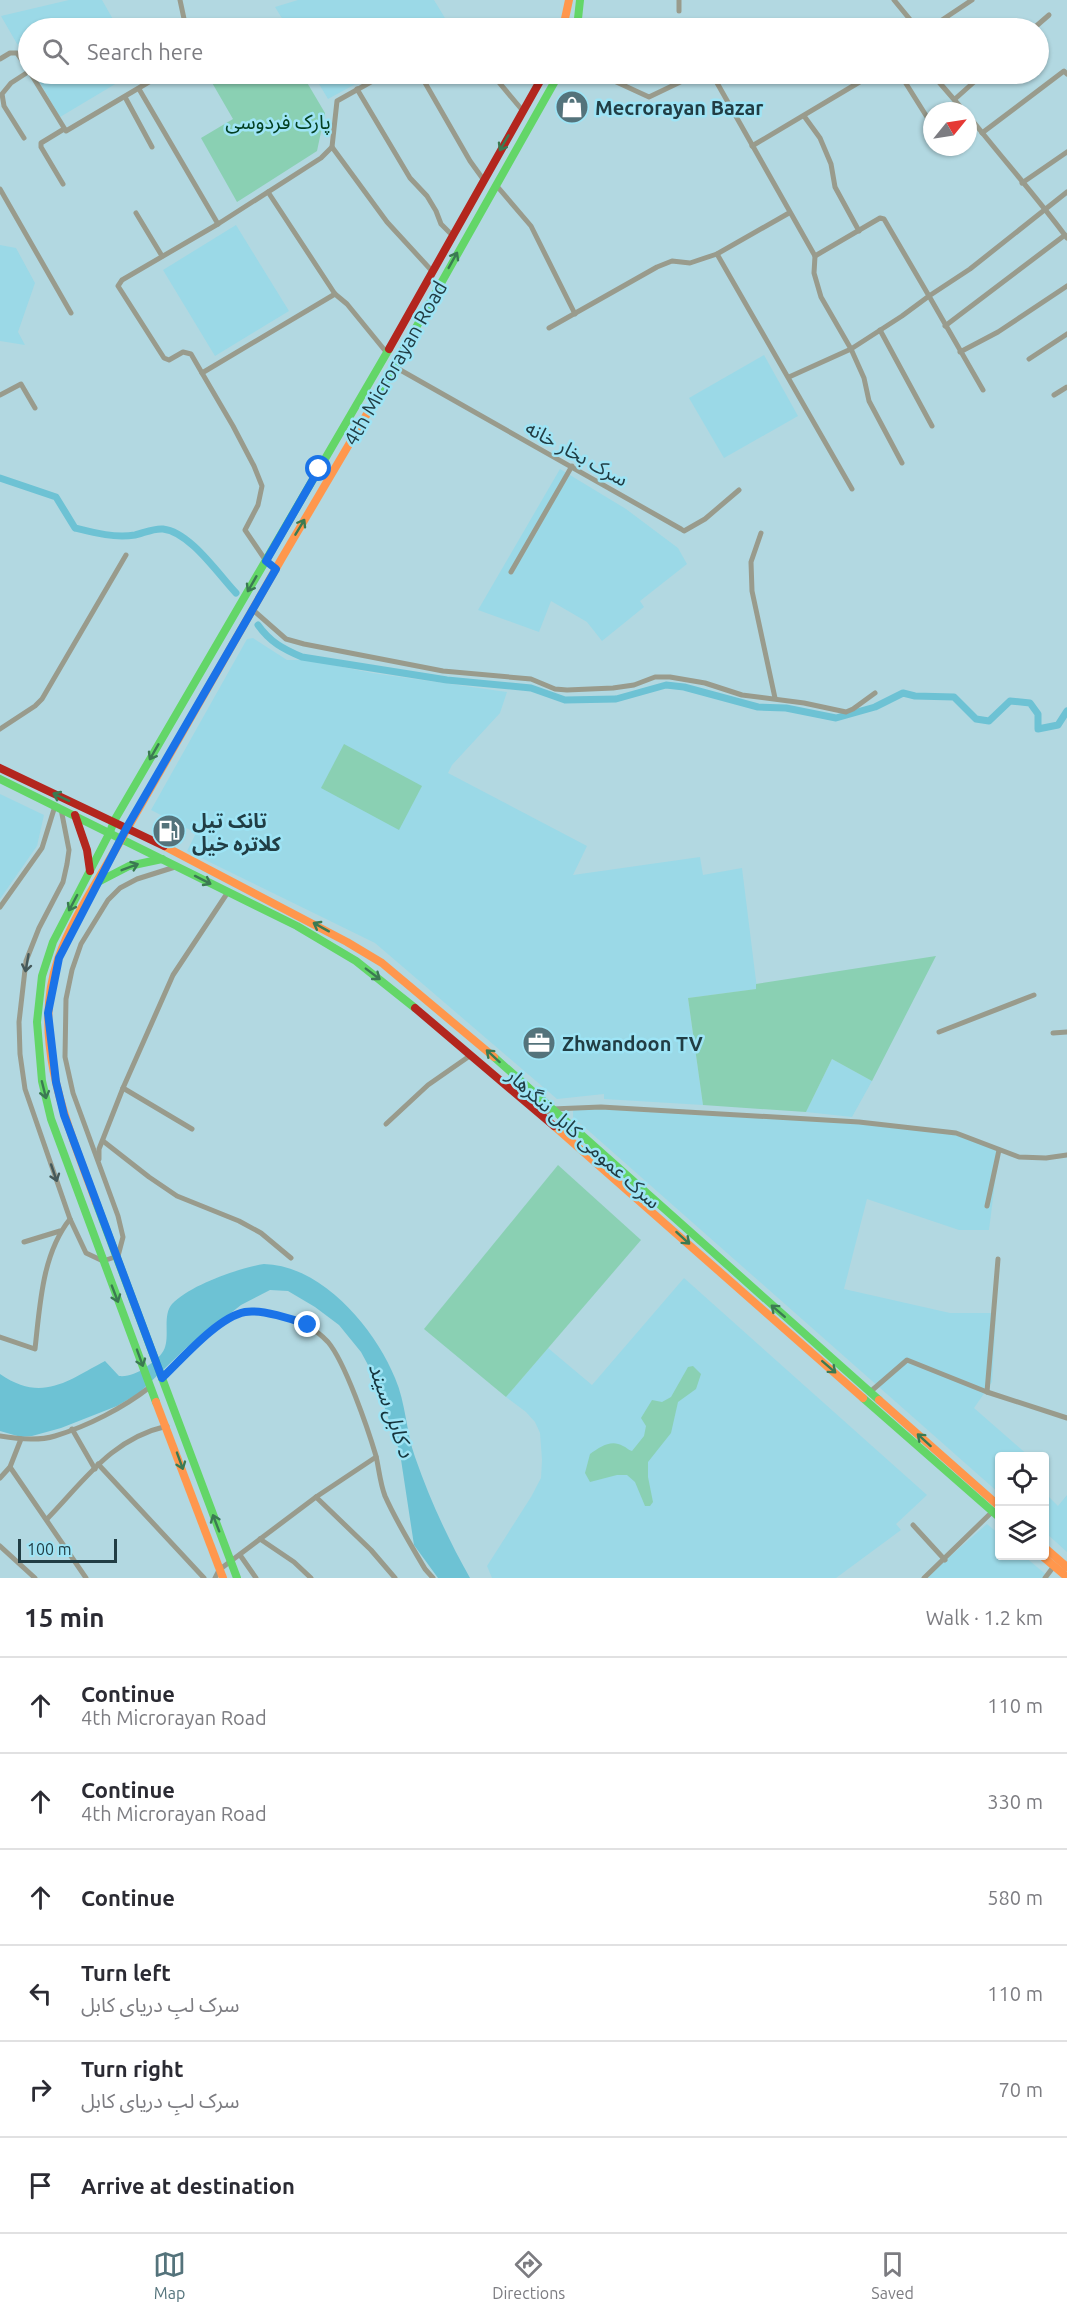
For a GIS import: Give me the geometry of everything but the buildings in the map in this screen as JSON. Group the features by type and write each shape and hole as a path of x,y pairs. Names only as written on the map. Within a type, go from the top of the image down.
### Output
{"main road":[{"path":"565,18 569,0"},
{"path":"578,18 580,0"},
{"name":"4th Microrayan Road","path":"221,1574 51,1119 42,1081 37,1022 42,976 53,942 114,821 387,353 538,84"},
{"name":"4th Microrayan Road","path":"237,1578 64,1115 56,1082 48,1013 59,958 127,827 395,367 553,84"},
{"path":"479,187 493,189"},
{"name":"سرک عمومی کابل ننگرهار","path":"0,768 127,827 318,925 382,963 552,1109 870,1392 995,1508"},
{"name":"سرک عمومی کابل ننگرهار","path":"0,778 297,926 356,961 576,1144 995,1508"},
{"path":"75,815 87,850 90,871"},
{"path":"100,880 129,866 162,859"},
{"path":"1049,1551 1067,1567"},
{"path":"1047,1560 1067,1578"}],"street":[{"path":"180,0 184,18"},
{"path":"679,0 679,11"},
{"path":"894,0 909,18"},
{"path":"945,18 972,0"},
{"path":"1045,18 1048,15"},
{"path":"0,59 14,52 18,55"},
{"path":"1049,82 1064,71 1067,74"},
{"path":"18,79 2,94 4,106 24,138"},
{"path":"37,84 64,129 69,131 146,84"},
{"path":"276,569 266,561 245,530 258,505 261,486 254,466 238,436 191,354 183,352 169,360 164,358 118,286 119,282 218,224 321,158 332,147 337,101 366,84"},
{"path":"426,84 470,161 483,179"},
{"path":"500,84 523,111"},
{"path":"621,84 650,97 677,84"},
{"path":"718,84 815,256 813,273 821,297 851,349 864,378 868,401 902,462"},
{"path":"752,146 857,84"},
{"path":"906,84 923,111"},
{"path":"941,84 957,102"},
{"path":"955,99 972,84"},
{"path":"982,133 1047,84"},
{"path":"139,89 218,224"},
{"path":"357,89 410,178 427,196 441,224 452,235"},
{"path":"125,97 152,147"},
{"path":"804,116 820,138 831,164 835,187 859,231"},
{"path":"945,326 1066,237 1046,207 1022,183 977,127"},
{"path":"63,184 41,147 41,143 64,129"},
{"path":"332,147 387,222 432,271"},
{"path":"1022,183 1067,152"},
{"path":"0,189 71,313"},
{"path":"493,189 531,226 575,314"},
{"path":"268,192 335,294 347,304 387,353"},
{"path":"789,377 851,349 880,330 970,269 1067,192"},
{"path":"136,213 162,256"},
{"path":"549,328 657,267 672,261 690,263 717,254 789,213"},
{"path":"815,256 880,218 884,219 983,390"},
{"path":"717,254 852,489"},
{"path":"960,352 998,332 1067,286"},
{"path":"202,373 335,294"},
{"path":"880,330 932,426"},
{"path":"1029,359 1067,334"},
{"name":"سرک بخار خانه","path":"395,367 684,531 705,519 739,490"},
{"path":"0,395 21,384 35,408"},
{"path":"1054,395 1067,387"},
{"path":"511,572 572,466"},
{"path":"761,533 751,562 752,591 776,698"},
{"path":"0,729 42,699 126,555"},
{"path":"252,610 286,639 339,652 392,659 443,670 531,679 567,690 612,688 634,685 655,677 670,677 705,683 742,695 776,698 846,712 854,709 875,693"},
{"path":"0,907 42,848 58,807"},
{"path":"58,807 69,850 63,882 31,944 26,961 19,1022 25,1089 70,1219 86,1253 103,1262 118,1256 123,1237 73,1093 65,1058 66,999 72,970 81,944 108,900 120,888 136,879 177,866"},
{"path":"99,1164 99,1149 173,975 228,892"},
{"path":"939,1032 1034,995"},
{"path":"1053,1033 1067,1032"},
{"path":"386,1124 428,1085 471,1055"},
{"path":"123,1088 192,1129"},
{"path":"541,1115 552,1109 601,1107 859,1122 949,1132 1019,1157 1046,1158 1067,1155"},
{"path":"103,1141 177,1196 239,1221 261,1233 291,1258"},
{"path":"987,1206 999,1150"},
{"path":"0,1337 35,1349 41,1296 54,1242 70,1219"},
{"path":"24,1242 60,1231"},
{"path":"987,1392 998,1259"},
{"path":"162,1377 204,1337 225,1321 244,1312 278,1316 300,1322 318,1334 337,1355 360,1410 376,1457 385,1496 424,1569 433,1578"},
{"path":"870,1392 907,1360 987,1392 1067,1418"},
{"path":"0,1436 21,1439 54,1436 114,1410 150,1387"},
{"path":"48,1520 96,1467 122,1444 138,1435 167,1426"},
{"path":"72,1429 96,1467 204,1578"},
{"path":"0,1478 10,1467 21,1439"},
{"path":"215,1578 260,1539 316,1497 376,1457"},
{"path":"10,1467 86,1578"},
{"path":"316,1497 371,1550 395,1578"},
{"path":"924,1578 995,1510"},
{"path":"914,1525 945,1560"},
{"path":"260,1539 311,1578"},
{"path":"0,1546 35,1578"},
{"path":"240,1555 256,1578"},
{"path":"1045,1578 1054,1566"}],"shaded area":[{"path":"69,0 102,0 112,18 18,18 18,46 1,16"},
{"path":"298,0 434,0 445,18 282,18 275,7"},
{"path":"41,84 115,84 60,117"},
{"path":"319,84 356,84 328,99"},
{"path":"236,225 289,311 215,356 163,270"},
{"path":"0,245 16,248 35,283 18,332 25,345 0,341"},
{"path":"764,355 798,416 724,458 689,398"},
{"path":"560,469 626,509 678,548 687,564 640,601 644,607 602,641 587,622 551,601 539,632 478,610"},
{"path":"253,638 287,660 307,660 372,673 507,692 500,713 452,765 448,773 587,846 573,875 700,857 703,875 742,868 757,989 688,998 703,1105 604,1099 604,1094 557,1099 375,943 187,851 196,833 151,810 247,639"},
{"path":"0,794 44,815 37,846 0,899"},
{"path":"832,1059 872,1081 852,1117 806,1112"},
{"path":"601,1107 859,1122 941,1130 999,1150 989,1230 959,1230 867,1199 844,1289 950,1313 996,1313 992,1382 974,1408 1024,1452 995,1452 995,1489 573,1117 573,1109"},
{"path":"684,1278 927,1495 896,1524 901,1530 836,1578 492,1578 487,1566 541,1478 540,1433 535,1422 526,1412 506,1397 548,1348 592,1385"},
{"path":"1067,1495 1067,1552 1049,1536 1049,1497 1058,1506"},
{"path":"987,1524 995,1531 995,1560 1029,1560 1050,1578 925,1578"}],"green space":[{"name":"پارک فردوسی","path":"213,84 308,84 325,113 317,151 237,202 201,138 233,119"},
{"path":"344,744 422,786 399,830 321,788"},
{"path":"936,956 872,1081 832,1059 806,1112 703,1105 688,998 756,989 756,984"},
{"path":"558,1165 641,1240 506,1397 424,1329"},
{"path":"693,1366 701,1374 696,1389 678,1402 671,1433 648,1462 648,1477 653,1502 650,1506 645,1506 635,1482 627,1475 617,1475 590,1482 585,1473 590,1454 614,1443 632,1451 644,1436 646,1426 641,1418 652,1400 662,1402 671,1397 688,1367"}],"water":[{"name":"د کابل سيند","path":"264,1264 285,1267 306,1275 325,1287 360,1320 374,1339 399,1388 412,1447 427,1489 470,1578 438,1578 414,1545 400,1453 374,1376 361,1352 339,1325 288,1291 270,1290 241,1305 186,1348 139,1393 117,1406 61,1428 32,1436 21,1437 0,1431 0,1374 15,1383 42,1388 66,1382 105,1361 119,1376 136,1373 152,1363 165,1348 167,1315 172,1304 180,1297 215,1278"}],"waterway":[{"path":"0,478 56,497 75,528 120,536 160,529 173,532 193,546 236,593"},
{"path":"258,625 277,644 302,657 447,680 531,688 565,700 616,699 666,685 684,687 758,707 786,708 836,718 875,707 903,693 915,696 954,697 976,719 989,721 1010,701 1030,703 1038,714 1038,729 1058,725 1067,711"}],"traffic: fast":[{"path":"578,18 580,0"},
{"path":"374,402 553,84"},
{"path":"110,832 114,821 389,349"},
{"path":"0,779 297,926 356,961 415,1008"},
{"path":"110,832 53,942 42,976 37,1022 42,1081 51,1119 156,1402"},
{"path":"100,881 129,866 162,859"},
{"path":"494,1057 879,1400"},
{"path":"96,1202 237,1578"},
{"path":"863,1398 995,1514"}],"traffic: slow":[{"path":"565,18 569,0"},
{"path":"122,838 374,402"},
{"path":"96,1202 74,1143 56,1082 50,1051 48,1020 50,990 64,944 122,838"},
{"path":"164,846 347,942 382,963 494,1057"},
{"path":"554,1126 863,1398"},
{"path":"879,1400 999,1506"},
{"path":"156,1402 223,1578"},
{"path":"1049,1551 1067,1567"},
{"path":"1047,1560 1067,1577"}],"traffic: jam":[{"path":"389,349 538,84"},
{"path":"0,768 164,846"},
{"path":"75,815 87,850 90,871"},
{"path":"415,1008 554,1126"}],"place":[{"name":"Mecrorayan Bazar","path":"572,107"},
{"name":"تانک تیل کلاتره خیل","path":"169,831"},
{"name":"Zhwandoon TV","path":"539,1043"}],"route":[{"path":"308,1325 278,1316 244,1312 225,1321 204,1337 162,1378 64,1115 56,1082 48,1013 59,958 127,827 276,569 266,561 319,469"}]}
